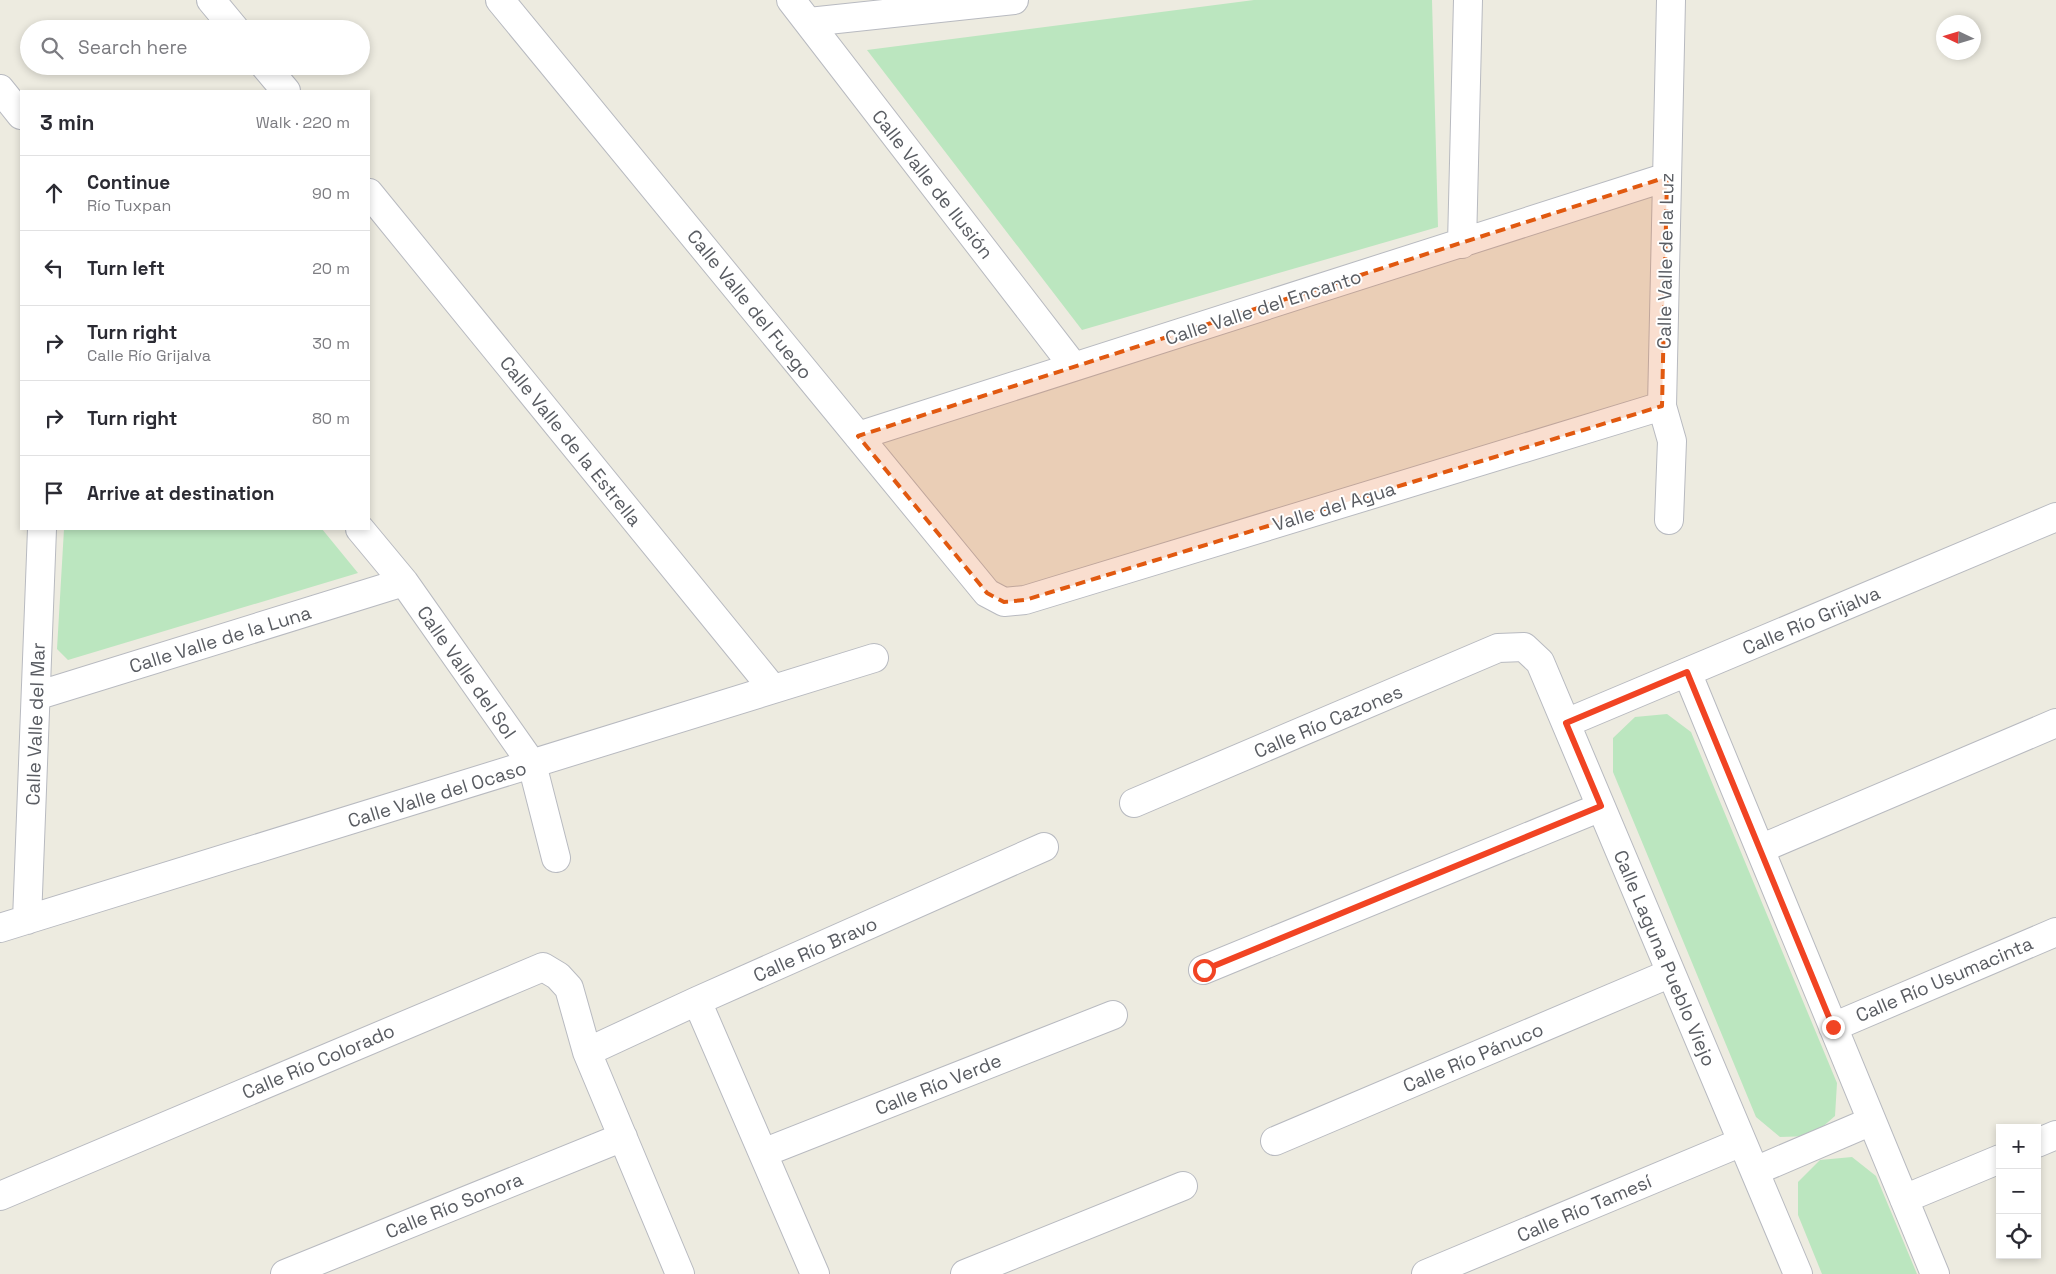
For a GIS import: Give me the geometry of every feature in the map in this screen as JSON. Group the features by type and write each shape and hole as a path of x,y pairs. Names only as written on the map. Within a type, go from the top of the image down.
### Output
{"street":[{"path":"211,0 228,20"},
{"name":"Calle Valle del Fuego","path":"500,0 987,593 1004,602"},
{"name":"Calle Valle de Ilusión","path":"791,0 1074,367"},
{"path":"809,22 1014,0"},
{"path":"1462,244 1468,0"},
{"name":"Calle Valle de la Luz","path":"1669,520 1672,441 1662,406 1671,0"},
{"path":"273,75 285,90"},
{"path":"0,89 20,114"},
{"name":"Calle Valle del Encanto","path":"858,436 1667,177"},
{"name":"Calle Valle de la Estrella","path":"370,194 773,689"},
{"name":"Valle del Agua","path":"1004,602 1025,600 1662,406"},
{"name":"Calle Río Grijalva","path":"1566,723 2056,517"},
{"name":"Calle Valle del Mar","path":"27,920 42,530"},
{"name":"Calle Valle del Sol","path":"361,530 404,582 532,764 556,858"},
{"name":"Calle Valle de la Luna","path":"36,696 404,582"},
{"name":"Calle Río Cazones","path":"1134,803 1498,648 1524,648"},
{"name":"Calle Laguna Pueblo Viejo","path":"1524,648 1540,662 1798,1274"},
{"name":"Calle Valle del Ocaso","path":"0,928 874,658"},
{"path":"1687,672 1935,1274"},
{"path":"1760,849 2056,723"},
{"path":"1204,970 1601,806"},
{"name":"Calle Río Bravo","path":"587,1052 697,1001 1044,847"},
{"name":"Calle Río Usumacinta","path":"1833,1027 2056,932"},
{"name":"Calle Río Colorado","path":"0,1196 543,967 558,976 569,988 587,1052"},
{"name":"Calle Río Pánuco","path":"1275,1141 1671,973"},
{"path":"697,1001 815,1274"},
{"name":"Calle Río Verde","path":"763,1153 1113,1015"},
{"path":"587,1052 680,1274"},
{"path":"1755,1171 1872,1121"},
{"path":"2041,1141 2056,1135"},
{"name":"Calle Río Sonora","path":"285,1274 623,1137"},
{"name":"Calle Río Tamesí","path":"1426,1274 1742,1142"},
{"path":"1904,1199 1996,1161"},
{"path":"965,1274 1183,1186"}],"highlighted area":[{"path":"1667,177 1662,406 1025,600 1004,602 987,593 858,436"}],"green space":[{"path":"1254,0 1432,0 1438,227 1082,330 867,50"},
{"path":"64,530 323,530 358,573 68,660 57,649"},
{"path":"1667,714 1691,732 1837,1083 1835,1116 1812,1136 1780,1137 1756,1117 1613,772 1613,738 1635,717"},
{"path":"1852,1157 1876,1176 1917,1274 1822,1274 1798,1215 1798,1182 1820,1160"}],"route":[{"path":"1204,970 1601,806 1566,723 1687,672 1833,1027"}]}
